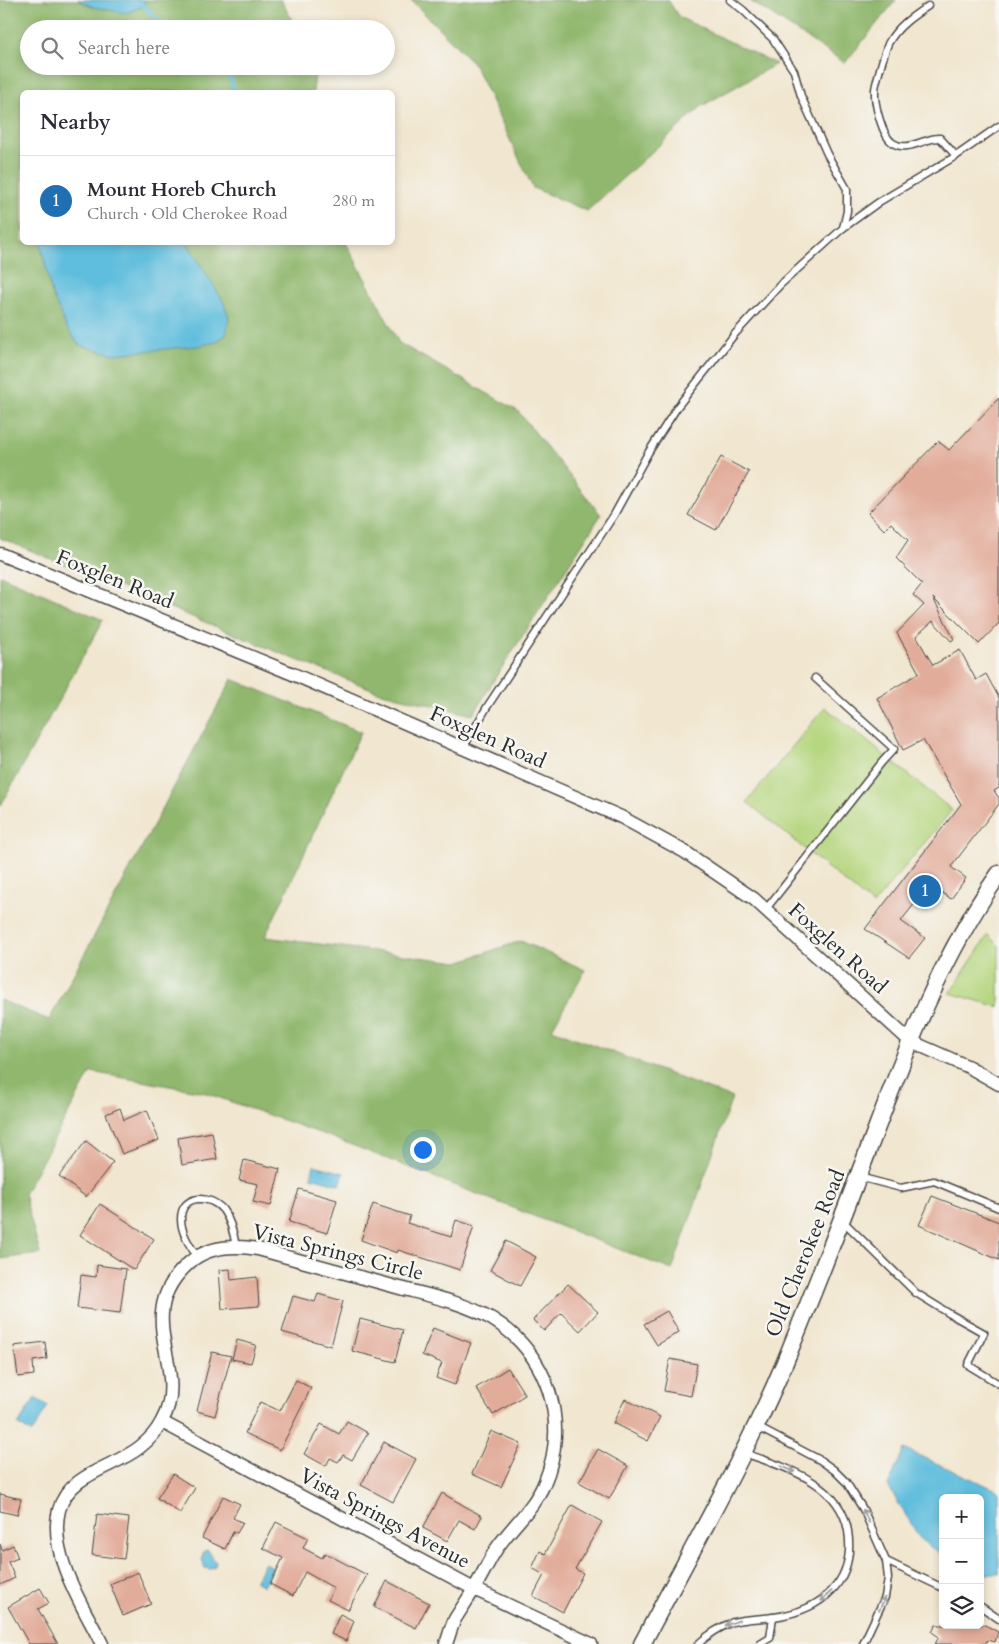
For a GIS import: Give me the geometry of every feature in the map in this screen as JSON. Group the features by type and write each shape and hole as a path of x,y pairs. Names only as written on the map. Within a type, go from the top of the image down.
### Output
{"street":[{"name":"Foxglen Road","path":"0,554 293,674 621,817 655,834 754,899 910,1041 969,1067 999,1084"},
{"name":"Old Cherokee Road","path":"642,1644 756,1426 784,1364 842,1220 910,1041 949,958 999,874"},
{"name":"Vista Springs Circle","path":"102,1644 71,1581 59,1550 57,1536 59,1510 68,1490 139,1448 153,1436 168,1409 171,1387 161,1323 164,1300 174,1278 183,1268 216,1249 236,1246 258,1249 466,1307 494,1320 532,1354 546,1382 554,1412 555,1427 552,1455 544,1482 539,1494 497,1548 454,1621 446,1644"},
{"name":"Vista Springs Avenue","path":"162,1422 474,1589 591,1644"}],"lane":[{"path":"730,0 773,39 794,71 801,96 827,154 847,189 847,211 843,228"},
{"path":"928,6 904,22 888,42 875,90 882,128 892,143 901,146 912,146 931,138 940,138 956,156"},
{"path":"464,748 487,707 614,515 648,453 678,406 734,335 780,285 843,228 879,202 956,156 999,126"},
{"path":"766,909 894,749 815,678"},
{"path":"858,1177 901,1188 934,1181 999,1208"},
{"path":"198,1258 184,1233 181,1218 185,1207 192,1200 203,1197 215,1203 223,1210 231,1224 236,1246"},
{"path":"842,1220 916,1293 984,1333 968,1366 999,1384"},
{"path":"756,1426 820,1460 846,1482 863,1509 886,1561 888,1578 885,1597 863,1644"},
{"path":"698,1644 711,1633 733,1622 791,1614 819,1603 839,1583 848,1558 850,1547 845,1517 838,1504 829,1494 811,1480 789,1469 743,1453"},
{"path":"886,1561 939,1586"},
{"path":"984,1609 999,1619"},
{"path":"760,1644 770,1638 773,1617"}],"green space":[{"path":"0,0 78,0 93,7 137,0 281,0 292,20 20,20 20,75 315,75 313,90 20,90 20,245 347,245 399,343 518,411 601,515 473,715 382,693 0,538"},
{"path":"411,0 668,0 679,17 776,64 702,106 587,211 533,188 474,64"},
{"path":"749,0 896,0 845,63"},
{"path":"0,575 103,620 0,807"},
{"path":"232,679 361,732 265,937 458,962 521,941 585,970 552,1029 732,1098 672,1270 331,1137 203,1092 91,1072 24,1194 40,1254 0,1259 0,1000 49,1020"},
{"path":"825,707 952,810 873,905 747,802"},
{"path":"988,935 999,946 999,1007 950,993"}],"water":[{"path":"78,0 145,0 144,6 126,13 93,7"},
{"path":"41,245 188,245 223,301 229,318 226,335 216,342 197,346 113,354 79,345 66,327 52,294"},
{"path":"314,1165 344,1173 340,1185 311,1177"},
{"path":"35,1398 48,1406 32,1433 18,1425"},
{"path":"904,1449 999,1491 999,1574 984,1574 984,1494 939,1494 939,1553 921,1540 888,1486"},
{"path":"208,1550 216,1563 210,1569 205,1568 202,1560 204,1551"},
{"path":"265,1563 273,1567 263,1586 255,1581"}],"building":[{"path":"999,398 999,623 979,644 933,598 954,639 951,641 933,621 916,636 933,665 960,650 976,680 986,674 999,698 999,788 994,791 999,798 999,804 951,867 966,878 951,899 930,884 901,921 925,938 909,958 865,929 961,804 923,740 903,750 877,698 919,673 897,633 924,605 913,595 922,584 896,558 908,540 891,523 884,530 868,513 938,441 949,450"},
{"path":"721,457 749,472 716,530 688,515"},
{"path":"120,1108 124,1120 147,1110 159,1140 122,1154 106,1114"},
{"path":"212,1132 217,1159 182,1165 178,1138"},
{"path":"86,1141 113,1162 86,1197 59,1176"},
{"path":"244,1160 280,1169 271,1206 253,1202 258,1184 239,1180"},
{"path":"299,1189 337,1200 327,1233 289,1222"},
{"path":"932,1196 999,1222 999,1260 919,1225"},
{"path":"100,1204 154,1239 134,1270 80,1235"},
{"path":"373,1204 410,1216 407,1223 451,1237 456,1220 474,1226 460,1270 398,1250 397,1253 361,1240"},
{"path":"506,1241 536,1257 520,1286 490,1270"},
{"path":"97,1265 126,1269 120,1313 77,1308 81,1275 96,1277"},
{"path":"230,1269 231,1280 257,1277 259,1306 222,1309 219,1270"},
{"path":"568,1284 598,1312 580,1331 561,1313 544,1331 533,1320"},
{"path":"318,1294 343,1301 331,1346 282,1332 293,1296 315,1302"},
{"path":"667,1311 679,1332 657,1345 644,1324"},
{"path":"360,1319 403,1330 395,1362 352,1351"},
{"path":"433,1328 471,1343 455,1385 436,1378 442,1363 422,1355"},
{"path":"237,1340 256,1345 251,1363 232,1359"},
{"path":"45,1342 47,1359 33,1361 34,1375 18,1377 14,1346"},
{"path":"212,1352 231,1356 215,1416 197,1411"},
{"path":"670,1359 697,1364 691,1396 664,1391"},
{"path":"508,1368 525,1395 493,1415 476,1388"},
{"path":"296,1380 311,1388 280,1450 245,1433 260,1402 280,1411"},
{"path":"625,1399 660,1417 648,1441 613,1423"},
{"path":"347,1421 368,1433 352,1460 343,1455 338,1462 330,1458 326,1466 304,1454 321,1424 339,1434"},
{"path":"491,1431 521,1444 501,1487 472,1474"},
{"path":"384,1442 416,1459 393,1502 361,1485"},
{"path":"598,1449 628,1466 609,1499 579,1482"},
{"path":"173,1474 195,1488 180,1513 157,1498"},
{"path":"442,1493 482,1516 475,1529 459,1520 447,1541 423,1528"},
{"path":"0,1494 21,1499 17,1515 0,1511"},
{"path":"223,1496 240,1504 233,1518 243,1523 237,1533 233,1532 225,1549 202,1538"},
{"path":"572,1505 602,1522 575,1569 583,1573 563,1612 533,1596 544,1575 532,1568 540,1551 545,1554"},
{"path":"97,1514 129,1518 124,1559 92,1555"},
{"path":"276,1522 308,1538 303,1548 322,1558 325,1553 367,1575 348,1610 328,1600 334,1588 305,1572 293,1596 270,1584 283,1558 263,1548"},
{"path":"0,1544 2,1550 13,1545 18,1558 8,1562 15,1578 0,1585"},
{"path":"138,1572 151,1604 123,1616 110,1584"},
{"path":"387,1581 429,1603 416,1628 374,1607"},
{"path":"40,1588 49,1603 38,1609 58,1644 29,1644 8,1607"},
{"path":"340,1614 354,1621 346,1641 331,1634"},
{"path":"936,1625 939,1625 939,1629 984,1629 985,1625 998,1632 995,1642 987,1640 985,1644 935,1644 939,1637 932,1632"}],"waterway":[{"path":"144,6 158,20"},
{"path":"226,75 231,80 234,90"}],"place":[{"name":"Mount Horeb Church","path":"925,891"}]}
